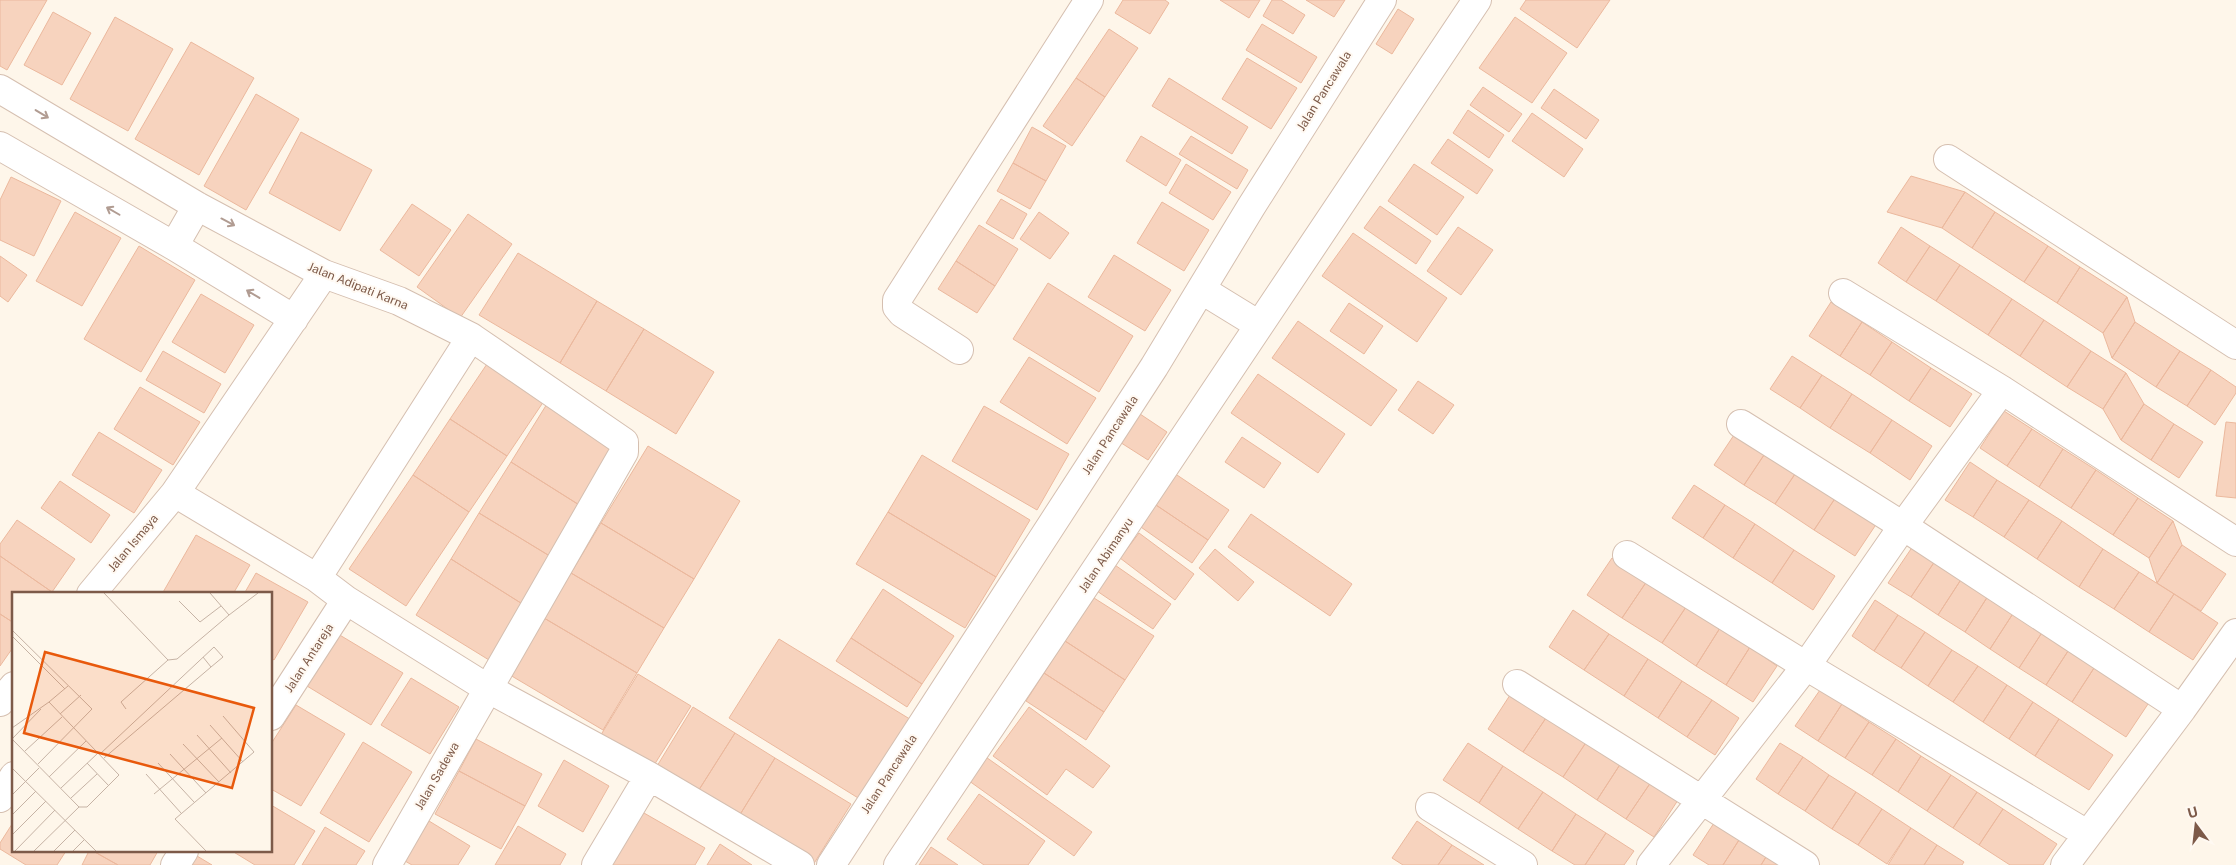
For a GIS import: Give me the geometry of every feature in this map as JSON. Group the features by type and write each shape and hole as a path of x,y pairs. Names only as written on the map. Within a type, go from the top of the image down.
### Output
{"street":[{"path":"959,350 902,313 897,307 896,300 1089,0"},
{"name":"Jalan Pancawala","path":"830,865 1202,290 1251,207 1382,0"},
{"name":"Jalan Abimanyu","path":"898,865 1477,0"},
{"name":"Jalan Adipati Karna","path":"0,89 197,206 324,274 399,300 471,337 621,439 625,445 624,452"},
{"path":"0,146 174,246 294,319"},
{"path":"1948,160 2236,345"},
{"path":"174,246 197,206"},
{"name":"Jalan Ismaya","path":"94,592 112,582 324,274"},
{"path":"1202,290 1260,325"},
{"path":"1843,292 2002,390 2236,542"},
{"path":"317,578 471,337"},
{"path":"1651,865 1704,800 1806,666 1903,526 2002,390"},
{"path":"1741,424 1903,526 2182,709"},
{"name":"Jalan Sadewa","path":"387,865 624,452"},
{"path":"175,493 317,578 346,600 488,688 650,776 800,865"},
{"path":"1627,555 1806,666 2087,834"},
{"name":"Jalan Antareja","path":"272,714 346,600"},
{"path":"2065,865 2182,709 2236,633"},
{"path":"1517,684 1805,865"},
{"path":"0,702 12,688"},
{"path":"596,865 650,776"},
{"path":"0,798 12,779"},
{"path":"1430,808 1523,865"},
{"path":"175,865 183,852"}],"building":[{"path":"0,0 47,0 7,70 0,66"},
{"path":"1123,0 1165,0 1169,3 1150,34 1115,13"},
{"path":"1220,0 1260,0 1249,18"},
{"path":"1272,0 1281,0 1305,15 1293,34 1263,16"},
{"path":"1306,0 1345,0 1334,17"},
{"path":"1526,0 1610,0 1577,48 1520,9"},
{"path":"1398,9 1414,19 1392,54 1376,44"},
{"path":"53,12 91,33 62,85 24,65"},
{"path":"115,17 173,49 128,131 70,99"},
{"path":"1515,17 1567,53 1532,103 1479,68"},
{"path":"1262,24 1317,57 1301,83 1246,50"},
{"path":"1109,29 1138,48 1105,97 1076,78"},
{"path":"191,42 254,78 199,175 135,139"},
{"path":"1247,58 1297,88 1271,129 1222,99"},
{"path":"1076,78 1105,97 1072,146 1043,126"},
{"path":"1169,78 1248,127 1232,154 1152,106"},
{"path":"1483,87 1522,114 1509,132 1470,105"},
{"path":"1554,89 1599,120 1586,139 1541,108"},
{"path":"256,94 299,119 246,210 204,186"},
{"path":"1468,110 1504,135 1489,158 1453,133"},
{"path":"1532,113 1583,149 1564,177 1512,141"},
{"path":"1032,127 1066,146 1046,181 1013,163"},
{"path":"301,132 372,170 340,231 269,193"},
{"path":"1141,136 1181,160 1166,186 1126,161"},
{"path":"1191,136 1248,170 1237,189 1179,154"},
{"path":"1448,139 1493,170 1477,194 1431,163"},
{"path":"1013,163 1046,181 1030,209 997,191"},
{"path":"1186,164 1231,192 1213,220 1169,193"},
{"path":"1414,164 1464,197 1437,235 1388,201"},
{"path":"1911,176 1965,192 1942,228 1887,212"},
{"path":"11,177 61,201 34,256 0,240 0,200"},
{"path":"1965,192 1995,212 1972,248 1942,228"},
{"path":"1001,199 1027,214 1013,239 986,223"},
{"path":"1162,202 1209,230 1184,271 1137,243"},
{"path":"412,204 451,230 419,276 380,250"},
{"path":"1380,206 1431,241 1416,264 1364,228"},
{"path":"75,212 121,238 82,306 36,281"},
{"path":"1039,212 1069,233 1050,259 1020,239"},
{"path":"1995,212 2048,246 2024,282 1972,248"},
{"path":"468,214 512,244 460,318 417,287"},
{"path":"979,225 1018,249 995,286 956,261"},
{"path":"1458,227 1493,250 1461,295 1427,271"},
{"path":"1901,227 1930,246 1906,282 1878,263"},
{"path":"1353,233 1447,298 1417,342 1322,276"},
{"path":"139,246 195,280 141,372 84,339"},
{"path":"1930,246 1960,265 1936,301 1906,282"},
{"path":"2048,246 2080,267 2057,303 2024,282"},
{"path":"518,253 597,301 560,363 479,315"},
{"path":"1114,255 1171,290 1145,331 1088,297"},
{"path":"0,256 27,275 8,302 0,296"},
{"path":"956,261 995,286 977,313 938,289"},
{"path":"1960,265 2012,299 1988,335 1936,301"},
{"path":"2080,267 2127,297 2103,333 2057,303"},
{"path":"1048,283 1133,336 1099,392 1013,339"},
{"path":"201,294 254,325 225,373 172,342"},
{"path":"2127,297 2135,322 2112,358 2103,333"},
{"path":"2012,299 2044,320 2020,356 1988,335"},
{"path":"597,301 644,329 606,391 560,363"},
{"path":"1831,302 1862,322 1840,356 1809,336"},
{"path":"1349,303 1383,326 1364,354 1330,331"},
{"path":"2044,320 2091,351 2067,387 2020,356"},
{"path":"1298,321 1397,390 1371,426 1272,358"},
{"path":"1862,322 1892,342 1870,375 1840,356"},
{"path":"2135,322 2180,351 2156,387 2112,358"},
{"path":"644,329 714,372 676,434 606,391"},
{"path":"1892,342 1931,368 1909,401 1870,375"},
{"path":"163,351 221,384 204,413 146,380"},
{"path":"2091,351 2126,373 2103,409 2067,387"},
{"path":"2180,351 2211,370 2187,406 2156,387"},
{"path":"1792,356 1822,375 1800,408 1770,389"},
{"path":"1029,357 1096,398 1067,444 1000,402"},
{"path":"491,358 548,395 507,456 450,419"},
{"path":"1931,368 1972,394 1950,427 1909,401"},
{"path":"2211,370 2236,387 2236,393 2215,425 2187,406"},
{"path":"2126,373 2144,404 2121,440 2103,409"},
{"path":"1258,374 1345,434 1318,473 1231,413"},
{"path":"1822,375 1852,394 1830,428 1800,408"},
{"path":"1418,381 1454,405 1433,434 1398,410"},
{"path":"140,387 200,422 173,465 114,429"},
{"path":"1852,394 1892,420 1870,453 1830,428"},
{"path":"550,399 624,445 584,508 511,462"},
{"path":"2144,404 2174,424 2151,460 2121,440"},
{"path":"984,406 1069,454 1037,510 952,461"},
{"path":"1134,410 1167,432 1148,460 1115,439"},
{"path":"2004,411 2032,429 2007,466 1980,448"},
{"path":"450,419 507,456 469,512 413,475"},
{"path":"1892,420 1932,446 1910,480 1870,453"},
{"path":"2226,422 2236,423 2236,498 2216,496"},
{"path":"2174,424 2203,442 2179,478 2151,460"},
{"path":"2032,429 2063,449 2039,487 2007,466"},
{"path":"99,432 162,470 134,513 72,475"},
{"path":"1736,432 1766,452 1744,485 1714,465"},
{"path":"1242,437 1281,463 1264,488 1225,462"},
{"path":"648,446 740,501 694,579 601,523"},
{"path":"2063,449 2096,470 2071,508 2039,487"},
{"path":"1766,452 1797,471 1775,504 1744,485"},
{"path":"922,455 1030,520 996,577 888,512"},
{"path":"511,462 584,508 553,558 479,513"},
{"path":"1970,462 1997,480 1973,517 1945,500"},
{"path":"2096,470 2138,498 2113,535 2071,508"},
{"path":"1797,471 1836,497 1814,530 1775,504"},
{"path":"1174,473 1229,510 1208,540 1153,503"},
{"path":"413,475 469,512 406,606 349,569"},
{"path":"1997,480 2029,500 2004,537 1973,517"},
{"path":"60,481 110,515 91,543 41,508"},
{"path":"1694,485 1725,505 1703,538 1672,518"},
{"path":"1836,497 1877,523 1855,556 1814,530"},
{"path":"2138,498 2173,521 2149,558 2113,535"},
{"path":"2029,500 2062,521 2037,559 2004,537"},
{"path":"1153,503 1208,540 1192,563 1138,525"},
{"path":"1725,505 1755,524 1733,558 1703,538"},
{"path":"888,512 996,577 965,628 856,564"},
{"path":"479,513 553,558 524,605 451,559"},
{"path":"1251,514 1352,584 1330,616 1228,547"},
{"path":"17,520 75,559 52,592 0,556 0,544"},
{"path":"2062,521 2103,549 2079,587 2037,559"},
{"path":"2173,521 2182,545 2157,583 2149,558"},
{"path":"601,523 694,579 664,628 571,573"},
{"path":"1755,524 1794,550 1772,583 1733,558"},
{"path":"1139,533 1194,574 1175,600 1120,558"},
{"path":"196,535 250,565 234,592 163,592"},
{"path":"2182,545 2226,574 2201,611 2157,583"},
{"path":"1913,546 1935,561 1911,597 1888,583"},
{"path":"1215,549 1254,582 1238,601 1199,568"},
{"path":"2103,549 2139,572 2114,609 2079,587"},
{"path":"1794,550 1835,576 1813,610 1772,583"},
{"path":"0,556 52,592 12,592 12,622 0,614"},
{"path":"1612,558 1647,581 1622,618 1587,595"},
{"path":"451,559 524,605 489,660 416,615"},
{"path":"1935,561 1962,578 1938,615 1911,597"},
{"path":"1112,563 1171,604 1153,629 1094,589"},
{"path":"2139,572 2174,594 2149,632 2114,609"},
{"path":"256,573 308,602 274,660 272,659 272,592 245,592"},
{"path":"571,573 664,628 637,673 544,618"},
{"path":"1962,578 1988,596 1965,632 1938,615"},
{"path":"1647,581 1686,607 1662,643 1622,618"},
{"path":"883,589 954,636 922,684 851,638"},
{"path":"2174,594 2218,623 2193,660 2149,632"},
{"path":"1988,596 2014,612 1990,649 1965,632"},
{"path":"1094,598 1154,636 1125,680 1065,641"},
{"path":"1875,600 1898,615 1874,651 1852,636"},
{"path":"1686,607 1720,628 1696,666 1662,643"},
{"path":"1573,610 1609,634 1584,670 1549,647"},
{"path":"2014,612 2043,631 2019,668 1990,649"},
{"path":"0,614 12,622 12,649 0,666"},
{"path":"1898,615 1925,632 1901,668 1874,651"},
{"path":"544,618 637,673 603,730 510,675"},
{"path":"1720,628 1750,647 1726,685 1696,666"},
{"path":"2043,631 2070,648 2046,685 2019,668"},
{"path":"1925,632 1952,650 1928,686 1901,668"},
{"path":"338,634 403,673 371,725 307,686"},
{"path":"1609,634 1648,659 1624,696 1584,670"},
{"path":"851,638 922,684 907,707 836,661"},
{"path":"779,639 913,721 863,801 729,718"},
{"path":"1065,641 1125,680 1104,712 1044,673"},
{"path":"1750,647 1777,666 1753,702 1726,685"},
{"path":"2070,648 2096,665 2072,702 2046,685"},
{"path":"1952,650 1978,666 1953,702 1928,686"},
{"path":"1648,659 1682,681 1658,718 1624,696"},
{"path":"2096,665 2150,701 2126,737 2072,702"},
{"path":"1978,666 2007,685 1983,722 1953,702"},
{"path":"1044,673 1104,712 1086,740 1026,701"},
{"path":"638,674 691,706 651,770 599,738"},
{"path":"411,678 459,707 430,754 381,725"},
{"path":"1682,681 1712,700 1687,737 1658,718"},
{"path":"2007,685 2033,702 2009,739 1983,722"},
{"path":"1820,690 1842,704 1818,741 1795,726"},
{"path":"1512,692 1548,715 1523,752 1488,729"},
{"path":"1712,700 1739,718 1715,755 1687,737"},
{"path":"2033,702 2059,719 2035,756 2009,739"},
{"path":"1842,704 1869,722 1845,758 1818,741"},
{"path":"296,705 345,734 301,806 272,790 272,742"},
{"path":"693,707 735,733 695,796 654,771"},
{"path":"1029,707 1110,766 1093,788 1066,769 1047,795 993,756"},
{"path":"1548,715 1587,741 1563,777 1523,752"},
{"path":"2059,719 2113,755 2089,790 2035,756"},
{"path":"1869,722 1896,739 1872,775 1845,758"},
{"path":"735,733 775,758 736,821 695,796"},
{"path":"476,739 542,774 525,806 459,771"},
{"path":"1896,739 1921,756 1898,792 1872,775"},
{"path":"1587,741 1621,763 1597,800 1563,777"},
{"path":"363,742 412,772 369,842 320,813"},
{"path":"1468,743 1503,766 1479,803 1443,780"},
{"path":"1780,743 1803,757 1778,794 1756,779"},
{"path":"983,755 1092,832 1074,856 965,778"},
{"path":"1921,756 1951,775 1927,811 1898,792"},
{"path":"1803,757 1829,775 1805,811 1778,794"},
{"path":"775,758 851,804 813,865 736,821"},
{"path":"564,760 609,786 583,832 538,806"},
{"path":"1621,763 1651,782 1626,819 1597,800"},
{"path":"1503,766 1543,792 1518,829 1479,803"},
{"path":"459,771 525,806 501,849 435,814"},
{"path":"1829,775 1856,792 1832,829 1805,811"},
{"path":"1951,775 1977,792 1953,828 1927,811"},
{"path":"1651,782 1678,800 1654,837 1626,819"},
{"path":"1543,792 1576,814 1552,851 1518,829"},
{"path":"1856,792 1882,809 1858,845 1832,829"},
{"path":"1977,792 2003,809 1979,845 1953,828"},
{"path":"979,794 1045,841 1028,865 984,865 947,839"},
{"path":"272,806 315,831 294,865 255,865 234,852 272,852"},
{"path":"637,809 705,848 695,865 606,865"},
{"path":"1882,809 1911,828 1887,864 1858,845"},
{"path":"2003,809 2057,844 2043,865 2010,865 1979,845"},
{"path":"1576,814 1606,833 1585,865 1575,865 1552,851"},
{"path":"429,821 470,846 458,865 412,865 405,861"},
{"path":"1417,821 1452,845 1438,865 1403,865 1392,858"},
{"path":"1714,823 1739,840 1723,865 1709,865 1693,855"},
{"path":"12,824 12,852 65,852 57,865 26,865 0,849 0,843"},
{"path":"518,826 566,854 560,865 495,865"},
{"path":"325,827 365,851 356,865 302,865"},
{"path":"1911,828 1937,845 1924,865 1888,865"},
{"path":"1606,833 1634,851 1624,865 1585,865"},
{"path":"1739,840 1766,857 1761,865 1723,865"},
{"path":"720,844 752,865 707,865"},
{"path":"1452,845 1484,865 1438,865"},
{"path":"1937,845 1964,862 1962,865 1924,865"},
{"path":"931,847 958,865 919,865"},
{"path":"88,852 95,852 118,865 82,865"},
{"path":"95,852 157,852 150,865 118,865"},
{"path":"197,856 212,865 191,865"},
{"path":"1766,857 1779,865 1761,865"}]}
